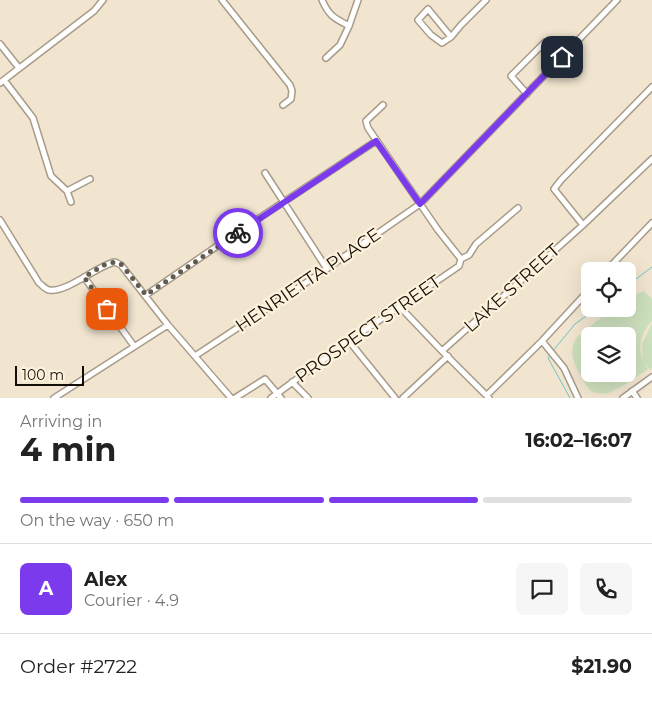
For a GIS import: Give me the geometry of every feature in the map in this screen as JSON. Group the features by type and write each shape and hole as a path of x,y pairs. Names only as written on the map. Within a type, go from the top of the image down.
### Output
{"street":[{"path":"71,202 67,192 51,176 33,118 2,82 94,10 103,0"},
{"path":"222,0 290,85 292,91 291,99 283,105"},
{"path":"322,0 333,18 349,26"},
{"path":"326,58 340,45 358,0"},
{"path":"451,37 428,9 418,20 431,35 442,43 451,37 486,0"},
{"name":"HENRIETTA PLACE","path":"195,356 327,269 420,204 618,0"},
{"path":"527,94 511,76 545,42 551,44 562,57"},
{"path":"0,44 19,68"},
{"path":"583,225 554,189 652,88"},
{"path":"383,105 366,121 368,128 438,230 461,259"},
{"path":"146,295 376,141"},
{"name":"LAKE STREET","path":"442,351 583,225 652,159"},
{"path":"265,173 327,269"},
{"path":"67,192 90,179"},
{"name":"PROSPECT STREET","path":"271,398 279,396 292,382 459,266 461,259 469,255 476,244 518,208"},
{"path":"0,220 39,283 47,290 59,290 106,264 115,262 122,266 168,325 231,398"},
{"path":"615,262 652,223"},
{"path":"84,277 134,346"},
{"path":"399,306 488,396 581,299"},
{"path":"54,398 168,325"},
{"path":"542,340 568,374 578,398"},
{"path":"349,341 395,398"},
{"path":"403,398 448,356"},
{"path":"623,398 652,377"},
{"path":"235,398 266,379 279,396"},
{"path":"292,382 308,398"},
{"path":"632,392 637,398"}],"green space":[{"path":"644,291 652,299 652,321 643,334 640,349 643,359 642,344 652,323 652,368 650,370 645,363 648,369 636,377 636,327 590,327 602,317 636,317 636,294"},
{"path":"581,334 581,376 572,355 573,345"},
{"path":"584,382 629,382 609,393 602,394 592,392"}],"waterway":[{"path":"636,279 652,267"},
{"path":"552,352 575,324 585,317"},
{"path":"550,355 548,358 570,398"}],"way so far":[{"path":"107,309 84,277 106,264 115,262 121,264 146,295 238,233"}],"route":[{"path":"238,233 376,141 420,204 562,57"}]}
